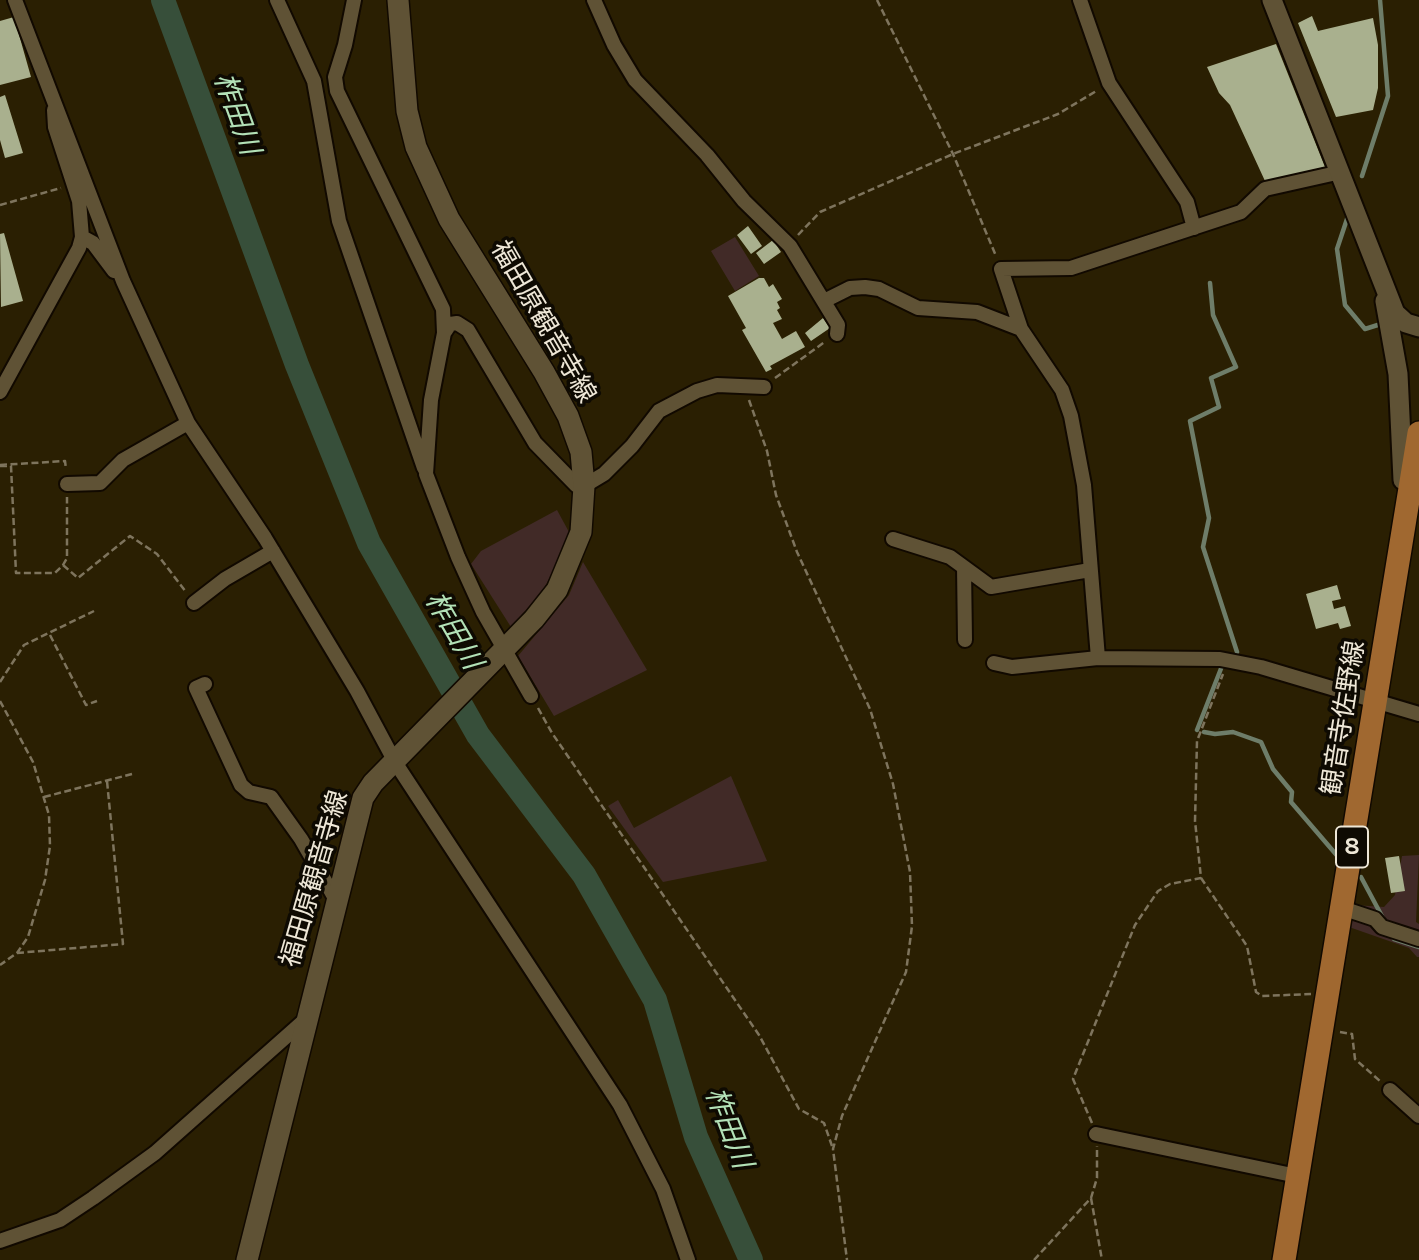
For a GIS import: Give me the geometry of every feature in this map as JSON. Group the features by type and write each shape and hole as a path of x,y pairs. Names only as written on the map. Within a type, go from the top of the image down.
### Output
{"main road":[{"name":"福田原観音寺線","path":"247,1260 335,900 363,798 373,783 507,649 557,590 571,564 581,532 584,486 580,452 568,416 544,372 449,219 416,147 407,111 398,0"},
{"name":"観音寺佐野線","path":"1284,1260 1419,433"}],"street":[{"path":"15,0 123,281 188,423 273,551 357,691 395,761 620,1105 663,1189 688,1260"},
{"path":"277,0 314,81 339,221 426,474 458,557 483,612 507,649 531,696"},
{"path":"354,0 335,77 337,91 443,309 444,333 430,400 426,474"},
{"path":"594,0 614,45 635,80 708,155 744,201 790,246 838,325 837,334"},
{"path":"1080,0 1109,83 1187,202 1194,229"},
{"path":"1272,0 1395,313 1406,323 1419,327"},
{"path":"314,81 335,77"},
{"path":"0,392 82,237 79,201 55,127 53,95"},
{"path":"1097,658 1084,485 1071,416 1062,390 1021,329 1001,269 1072,268 1241,212 1265,189 1341,172"},
{"path":"82,237 93,243 123,281"},
{"path":"1380,273 1392,334 1403,435 1401,533"},
{"path":"824,301 850,288 865,287 878,289 918,308 977,312 1021,329"},
{"path":"444,333 450,324 457,323 468,330 535,443 576,485 584,486 622,457 659,411 697,391 717,385 764,387"},
{"path":"67,484 100,483 124,460 188,423"},
{"path":"893,539 950,556 991,587 1090,570"},
{"path":"194,603 225,579 273,551"},
{"path":"964,567 965,640"},
{"path":"994,663 1012,667 1097,658 1230,661 1419,714"},
{"path":"205,684 196,688 241,785 249,792 271,797 301,839 335,900"},
{"path":"1342,908 1375,919 1382,927 1419,939"},
{"path":"0,1241 60,1220 124,1176 155,1153 306,1019"},
{"path":"1390,1090 1419,1116"},
{"path":"1096,1134 1297,1176"}],"path":[{"path":"877,0 953,154 1001,269"},
{"path":"790,246 804,225 820,212 953,154 1058,114 1109,83"},
{"path":"0,205 65,186"},
{"path":"764,387 786,368 837,334"},
{"path":"745,387 767,451 776,495 797,552 870,709 893,784 910,872 912,926 906,972 842,1116 833,1149"},
{"path":"65,461 67,558 55,573 16,573 11,466 0,466 65,461"},
{"path":"63,565 78,578 130,536 157,554 194,603"},
{"path":"0,681 24,645 50,635 94,611"},
{"path":"50,635 86,705 97,701"},
{"path":"1230,661 1197,741 1195,821 1201,878 1247,947 1256,992 1262,996 1303,996 1328,991"},
{"path":"531,696 552,733 759,1035 799,1109 824,1123 833,1149 847,1260"},
{"path":"0,701 33,762 49,816 50,846 46,880 33,926 17,953 0,965"},
{"path":"44,797 132,775"},
{"path":"17,953 124,944 107,781"},
{"path":"1034,1260 1091,1198 1097,1178 1096,1134 1073,1079 1135,925 1158,891 1170,884 1201,878"},
{"path":"1330,1030 1352,1034 1355,1059 1390,1090"},
{"path":"1091,1198 1102,1260"}],"shaded area":[{"path":"735,237 759,276 735,291 711,251"},
{"path":"557,510 569,532 556,566 542,592 511,627 471,564 481,551"},
{"path":"583,562 647,670 554,716 518,656 569,595"},
{"path":"731,776 767,861 663,882 608,806 618,800 634,828"},
{"path":"1419,855 1417,957 1409,948 1349,927 1354,905 1384,907 1395,895 1402,856"}],"building":[{"path":"1312,16 1318,31 1373,18 1378,45 1378,88 1373,110 1336,117 1298,23"},
{"path":"14,17 31,77 0,85 0,21"},
{"path":"1276,44 1325,167 1265,181 1230,105 1219,93 1207,67"},
{"path":"5,95 23,153 5,158 0,140 0,97"},
{"path":"748,226 762,246 751,254 737,235"},
{"path":"4,233 23,301 1,307 0,234"},
{"path":"773,240 781,252 764,264 756,253"},
{"path":"759,278 764,278 769,287 773,284 782,299 777,302 780,308 777,310 782,319 773,323 782,339 796,331 805,347 770,366 772,369 766,372 742,330 746,328 728,296"},
{"path":"823,318 830,328 811,341 805,333"},
{"path":"1337,585 1341,599 1332,601 1334,609 1345,606 1351,626 1340,629 1338,623 1316,629 1306,594"},
{"path":"1399,856 1405,891 1391,893 1385,858"}],"waterway":[{"name":"柞田川","path":"163,0 297,365 369,543 478,735 584,875 655,1000 696,1137 751,1260"},
{"path":"1362,176 1388,96 1380,0"},
{"path":"1348,216 1337,249 1345,305 1365,329 1384,323"},
{"path":"1210,283 1213,315 1236,367 1211,378 1219,407 1190,421 1209,518 1203,547 1237,652"},
{"path":"1197,730 1222,666"},
{"path":"1204,732 1233,732 1261,742 1273,769 1292,792 1291,802 1340,859"},
{"path":"1361,877 1384,920"},
{"path":"1391,933 1394,939 1419,947"}]}
